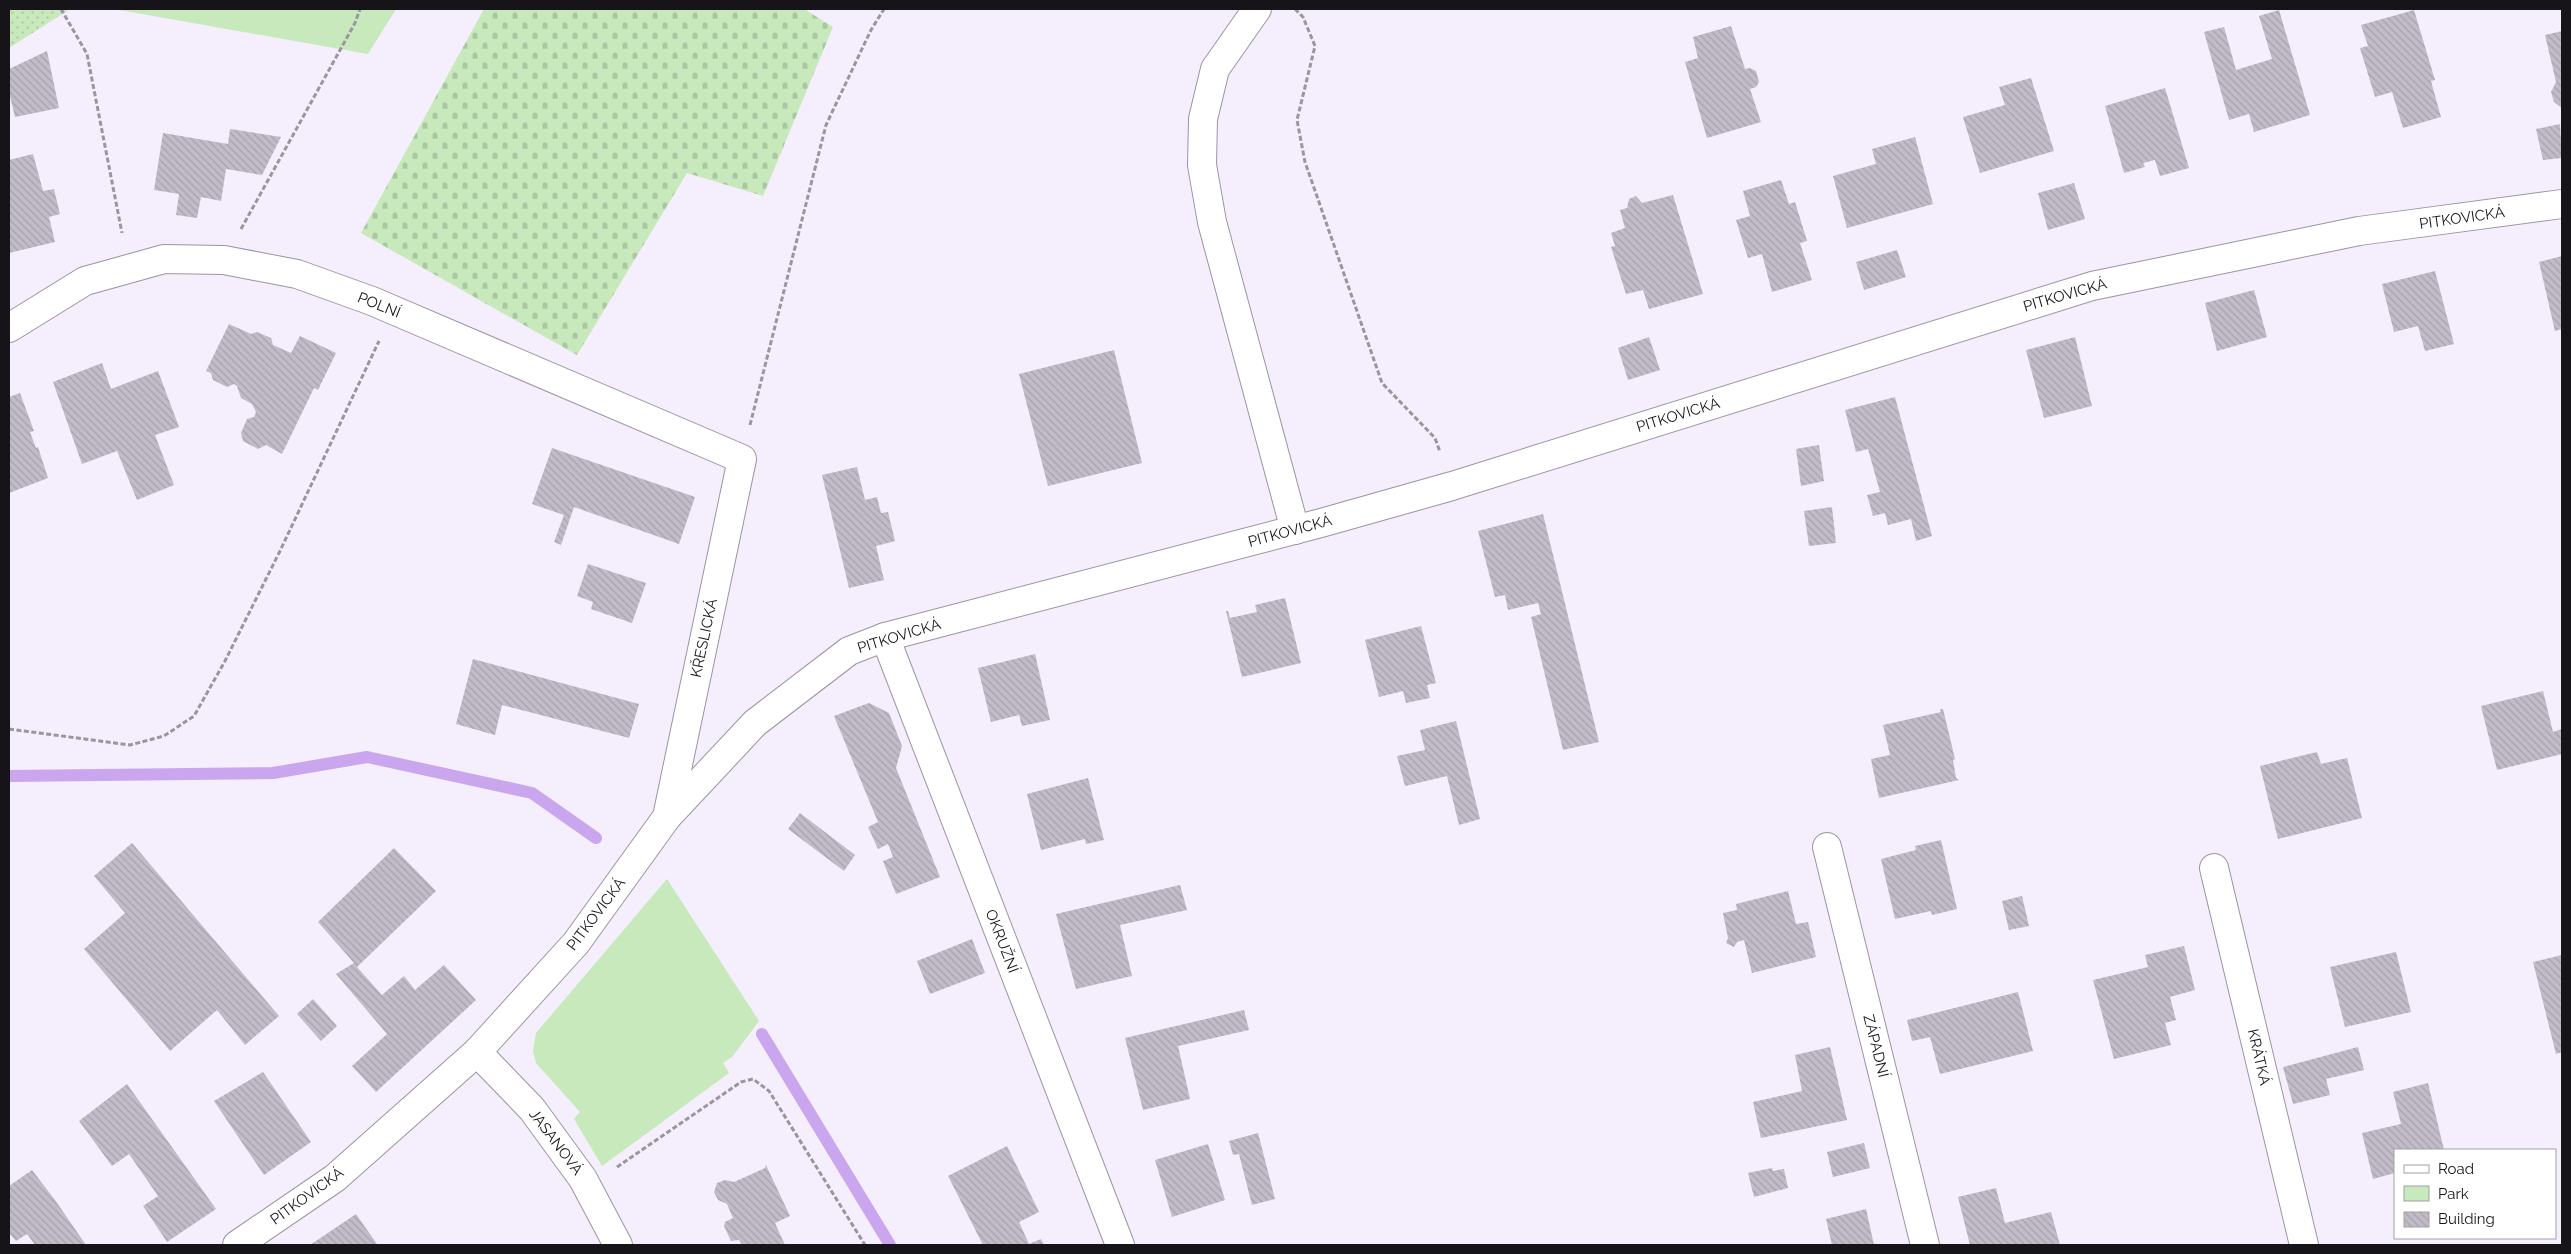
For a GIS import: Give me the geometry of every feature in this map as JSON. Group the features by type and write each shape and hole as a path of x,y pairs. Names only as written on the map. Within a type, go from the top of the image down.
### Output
{"street":[{"path":"1257,9 1215,69 1202,119 1202,165 1212,222 1295,530"},
{"name":"PITKOVICKÁ","path":"237,1245 335,1178 477,1052 576,943 667,817 755,723 849,652 885,637 1295,530 1452,486 2092,286 2359,232 2562,204"},
{"name":"POLNÍ","path":"9,328 86,281 164,258 224,260 297,274 394,310 742,459"},
{"name":"KŘESLICKÁ","path":"667,817 742,459"},
{"name":"OKRUŽNÍ","path":"885,637 1120,1245"},
{"name":"ZÁPADNÍ","path":"1827,847 1925,1245"},
{"name":"KRÁTKÁ","path":"2214,868 2304,1245"},
{"name":"JASANOVÁ","path":"477,1052 532,1109 587,1186 618,1245"}],"path":[{"path":"61,9 87,54 130,268"},
{"path":"224,260 355,23 360,9"},
{"path":"742,459 826,125 871,30 884,9"},
{"path":"1295,9 1303,17 1315,46 1297,120 1305,162 1382,383 1435,438 1452,486"},
{"path":"9,729 130,745 164,736 194,716 225,661 271,568 394,310"},
{"path":"587,1186 741,1082 753,1079 769,1091 865,1245"}],"green space":[{"path":"9,9 70,9 9,48"},
{"path":"114,9 396,9 368,54"},
{"path":"484,9 804,9 833,27 763,196 687,173 577,355 361,233"},
{"path":"667,879 759,1021 732,1057 723,1063 729,1073 602,1166 574,1119 580,1112 536,1063 533,1051 536,1033"}],"building":[{"path":"2279,10 2310,115 2254,132 2249,114 2229,120 2204,32 2224,27 2236,70 2272,59 2259,16"},
{"path":"2414,10 2435,80 2431,81 2441,117 2403,128 2392,92 2375,97 2360,48 2368,46 2361,25"},
{"path":"1731,26 1745,69 1750,68 1756,71 1759,82 1756,87 1750,89 1761,122 1707,138 1685,62 1698,58 1693,37"},
{"path":"2562,31 2562,108 2554,102 2551,92 2556,82 2545,35"},
{"path":"47,51 59,108 15,117 9,92 9,69"},
{"path":"2031,78 2054,151 1980,173 1963,117 2005,105 1999,87"},
{"path":"2165,88 2189,168 2160,176 2155,160 2143,163 2145,167 2124,173 2105,106"},
{"path":"2560,124 2562,158 2543,160 2536,129"},
{"path":"230,129 281,137 262,175 226,169 221,201 201,197 197,218 176,215 179,194 154,190 163,133 228,144"},
{"path":"1915,137 1933,204 1847,228 1833,176 1876,164 1872,149"},
{"path":"33,154 43,191 54,189 60,214 49,217 55,242 9,253 9,160"},
{"path":"1781,180 1789,204 1795,202 1807,241 1800,243 1812,280 1772,292 1762,254 1748,258 1736,220 1750,216 1743,191"},
{"path":"2074,183 2085,219 2048,230 2038,193"},
{"path":"1673,195 1703,294 1649,309 1643,290 1626,294 1611,247 1615,246 1611,233 1625,228 1620,210 1627,208 1629,199 1636,196 1642,203"},
{"path":"1897,250 1906,277 1864,290 1856,262"},
{"path":"2562,256 2562,329 2555,331 2539,262"},
{"path":"2435,271 2454,344 2425,351 2418,326 2394,332 2382,284"},
{"path":"2254,290 2267,337 2217,351 2205,303"},
{"path":"229,324 251,334 257,332 271,338 273,345 291,353 300,336 336,353 318,390 314,388 282,454 266,445 258,449 243,441 241,433 247,419 254,417 256,412 252,404 241,398 237,386 234,384 227,387 213,380 211,373 206,371"},
{"path":"1649,337 1660,370 1628,380 1618,348"},
{"path":"2075,337 2092,406 2044,418 2026,350"},
{"path":"1114,350 1142,463 1048,486 1019,374"},
{"path":"102,363 111,389 158,371 179,427 155,435 174,485 137,500 117,451 82,464 53,382"},
{"path":"20,393 34,431 30,432 36,448 38,447 48,478 9,493 9,397"},
{"path":"1895,397 1932,536 1916,541 1911,519 1888,525 1885,513 1873,516 1867,495 1880,492 1868,449 1856,452 1845,410"},
{"path":"1819,445 1824,481 1801,486 1796,449"},
{"path":"552,448 695,497 679,544 574,507 561,545 554,542 564,515 532,504"},
{"path":"857,467 865,500 877,497 881,513 888,512 895,541 876,546 884,580 849,588 822,475"},
{"path":"1832,507 1836,543 1809,546 1804,511"},
{"path":"1543,514 1599,742 1563,750 1531,617 1541,614 1538,603 1508,610 1505,595 1495,597 1478,531"},
{"path":"588,564 646,583 632,623 591,609 593,602 577,596"},
{"path":"1285,598 1301,663 1242,677 1226,611 1228,611 1230,618 1257,612 1255,605"},
{"path":"1421,626 1436,683 1427,685 1430,698 1406,703 1403,691 1379,697 1365,640"},
{"path":"1035,654 1050,720 1022,726 1019,715 991,722 978,668"},
{"path":"473,659 639,704 629,738 502,705 495,735 456,724"},
{"path":"2543,691 2553,732 2562,729 2562,754 2497,770 2481,706"},
{"path":"869,703 889,713 902,746 896,768 940,877 896,894 883,861 893,857 888,844 878,849 868,827 878,822 834,716"},
{"path":"1940,709 1943,709 1955,759 1953,760 1956,778 1959,780 1879,798 1871,759 1890,755 1883,725 1941,712"},
{"path":"1456,721 1480,819 1459,825 1447,776 1405,786 1397,756 1425,750 1420,730"},
{"path":"2317,752 2321,764 2347,758 2362,818 2278,839 2260,766"},
{"path":"1088,778 1104,840 1086,844 1085,839 1041,850 1027,794"},
{"path":"800,813 855,855 844,871 788,829"},
{"path":"1941,840 1957,909 1932,915 1931,911 1895,919 1881,859 1916,850 1915,846"},
{"path":"132,843 279,1016 245,1045 217,1010 170,1051 84,949 125,913 94,876"},
{"path":"394,848 436,891 357,967 382,995 404,976 415,990 444,965 476,1000 376,1092 352,1066 387,1034 336,974 354,963 318,922"},
{"path":"1180,885 1187,910 1120,925 1132,976 1076,989 1056,914"},
{"path":"1788,891 1796,924 1808,922 1816,957 1752,973 1744,940 1737,942 1734,947 1726,943 1728,938 1723,913 1737,910 1736,904"},
{"path":"2022,896 2029,926 2009,930 2002,901"},
{"path":"972,939 985,973 930,994 917,961"},
{"path":"2184,946 2195,990 2170,997 2176,1020 2165,1023 2171,1045 2114,1059 2093,980 2148,967 2145,955"},
{"path":"2396,952 2411,1012 2345,1027 2330,967"},
{"path":"2562,955 2562,1052 2556,1054 2533,962"},
{"path":"2018,992 2033,1051 1940,1074 1930,1037 1912,1041 1907,1020"},
{"path":"313,999 337,1026 321,1041 297,1014"},
{"path":"1244,1010 1249,1030 1178,1046 1190,1099 1143,1110 1125,1038"},
{"path":"1830,1047 1847,1120 1761,1138 1753,1102 1802,1091 1795,1055"},
{"path":"2358,1047 2364,1070 2326,1079 2330,1095 2293,1104 2283,1067"},
{"path":"263,1072 311,1142 264,1175 214,1101"},
{"path":"2428,1083 2444,1149 2394,1149 2394,1173 2373,1179 2362,1133 2401,1124 2393,1092"},
{"path":"127,1084 216,1209 167,1242 143,1206 158,1196 129,1154 112,1166 79,1121"},
{"path":"1258,1133 1275,1199 1252,1205 1239,1154 1233,1155 1229,1141"},
{"path":"1864,1143 1870,1168 1833,1177 1827,1152"},
{"path":"1208,1144 1225,1200 1172,1217 1155,1160"},
{"path":"1007,1146 1039,1212 1019,1222 1029,1244 1041,1239 1044,1245 983,1245 948,1176"},
{"path":"766,1165 790,1216 775,1223 785,1245 742,1245 739,1240 731,1241 724,1226 725,1222 733,1218 727,1204 718,1200 714,1192 717,1183 725,1180 734,1182 765,1168"},
{"path":"1772,1168 1773,1171 1784,1169 1788,1188 1754,1197 1748,1173"},
{"path":"32,1170 86,1245 35,1245 27,1234 16,1241 9,1233 9,1186"},
{"path":"1996,1188 2005,1223 2051,1212 2060,1245 1970,1245 1958,1197"},
{"path":"1866,1209 1874,1245 1832,1245 1826,1219"},
{"path":"356,1214 377,1244 310,1245"}],"waterway":[{"path":"9,776 273,773 367,757 532,793 596,838"},
{"path":"762,1034 890,1245"}]}
